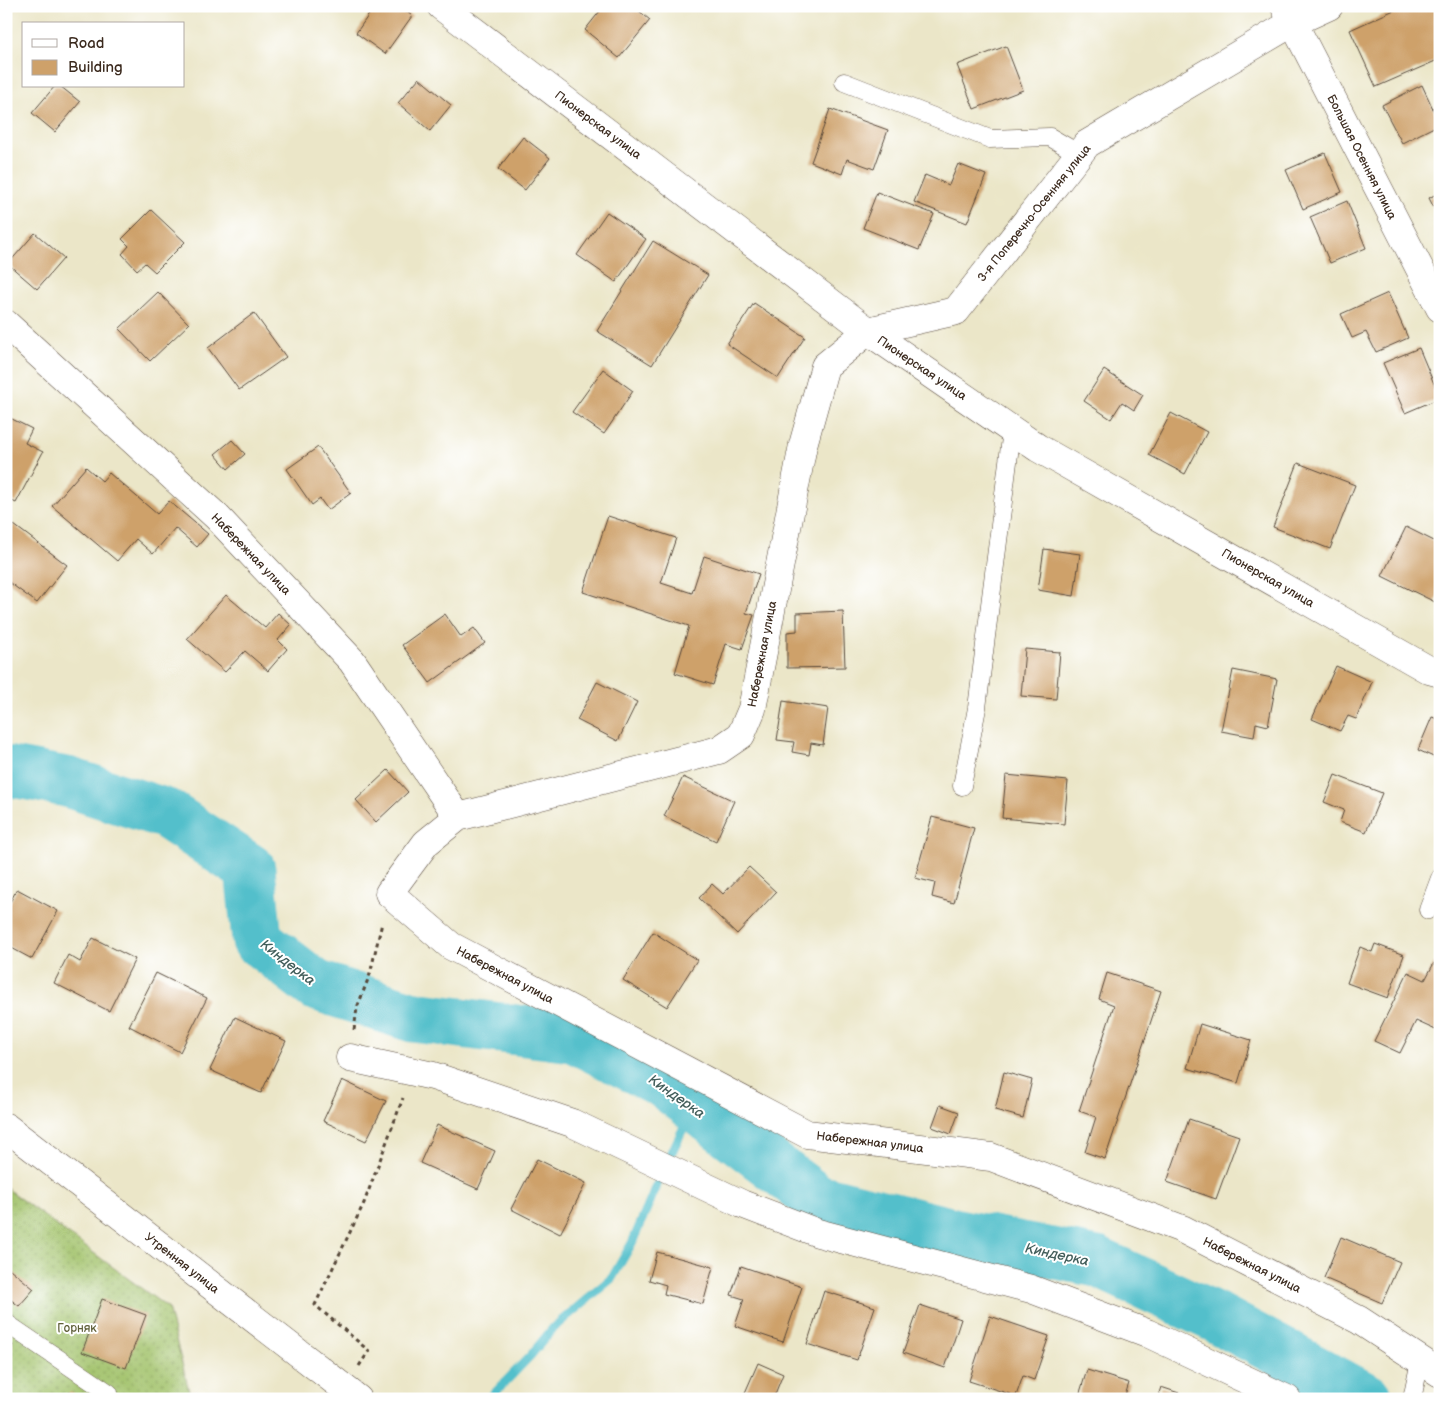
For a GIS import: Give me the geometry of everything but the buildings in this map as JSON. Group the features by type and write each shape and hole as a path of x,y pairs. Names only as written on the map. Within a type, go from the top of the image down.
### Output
{"street":[{"name":"Пионерская улица","path":"441,6 868,331 1012,430 1072,468 1429,670 1440,673"},
{"name":"3-я Поперечно-Осенняя улица","path":"868,331 956,312 1087,144 1288,15 1329,6"},
{"name":"Большая Осенняя улица","path":"1288,15 1440,308"},
{"name":"Набережная улица","path":"6,324 216,517 352,661 458,817"},
{"name":"Набережная улица","path":"868,331 825,366 803,445 752,708 741,735 719,750 458,817 426,843 389,893 451,946 807,1134 991,1157 1182,1229 1359,1320 1430,1367"},
{"path":"350,1058 433,1076 572,1123 742,1204 818,1233 1031,1289 1147,1333 1287,1399"},
{"name":"Утренняя улица","path":"6,1127 352,1394"}],"lane":[{"path":"844,82 990,139 1050,137 1079,154"},
{"path":"962,786 978,708 1012,430"},
{"path":"1428,910 1440,878"},
{"path":"6,1323 109,1393 109,1399"},
{"path":"1412,1399 1430,1367"}],"path":[{"path":"357,1008 370,974 389,893"},
{"path":"352,1394 369,1352 315,1304 364,1203 413,1072"}],"green space":[{"name":"Горняк","path":"6,1188 168,1308 191,1399 6,1399"}],"waterway":[{"name":"Киндерка","path":"6,771 67,782 167,814 250,869 257,940 315,985 413,1017 573,1037 662,1082 817,1199 957,1234 1097,1262 1217,1318 1368,1399"},
{"path":"669,1158 694,1106"},
{"path":"489,1399 531,1355 553,1328 612,1278 632,1243 660,1178"}]}
